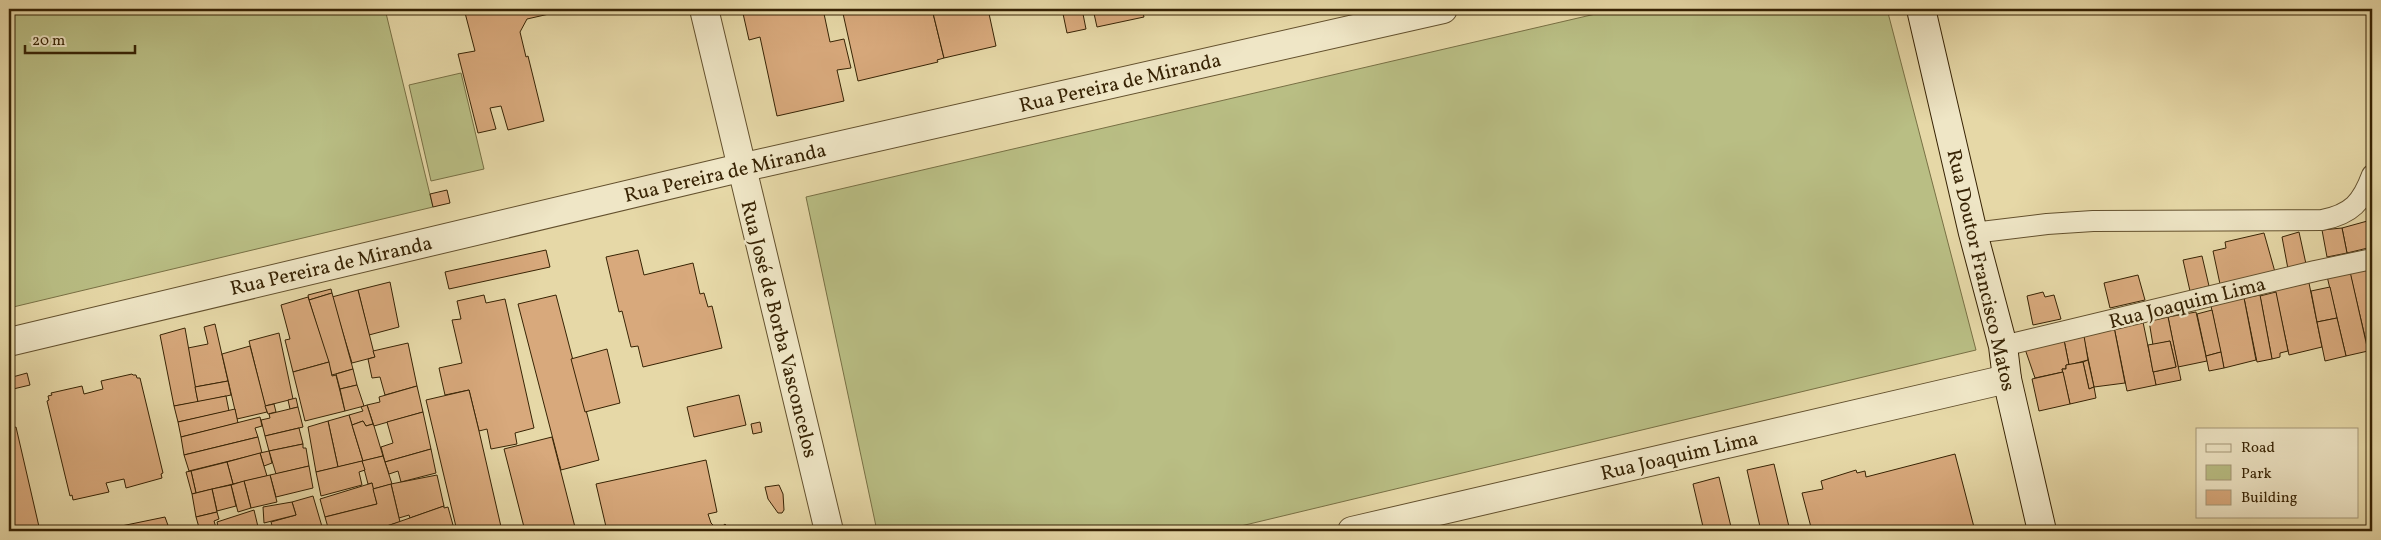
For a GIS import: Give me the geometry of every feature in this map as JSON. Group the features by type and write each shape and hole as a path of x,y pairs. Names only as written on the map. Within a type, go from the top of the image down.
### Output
{"street":[{"name":"Rua José de Borba Vasconcelos","path":"704,9 740,168 829,531"},
{"name":"Rua Pereira de Miranda","path":"9,342 740,168 1444,9"},
{"name":"Rua Doutor Francisco Matos","path":"1921,9 1973,233 2003,346 2007,379 2042,531"},
{"name":"Rua Joaquim Lima","path":"1352,531 2007,379"}],"lane":[{"path":"1973,233 2047,224 2093,221 2322,220 2339,217 2354,207 2366,192 2372,175"},
{"name":"Rua Joaquim Lima","path":"2003,346 2372,259"}],"green space":[{"path":"9,9 385,9 433,207 9,308"},
{"path":"1617,9 1887,9 1976,350 1220,531 877,531 806,197"},
{"path":"461,73 484,169 431,181 409,85"}],"building":[{"path":"464,9 571,9 527,19 520,32 544,121 508,130 501,106 490,108 496,129 478,133 458,54 475,51"},
{"path":"742,9 823,9 830,42 844,39 851,68 837,70 844,101 777,116 760,37 749,40"},
{"path":"842,9 932,9 944,58 937,60 938,62 858,81"},
{"path":"932,9 988,9 996,46 944,58"},
{"path":"1062,9 1082,9 1086,29 1067,33"},
{"path":"1093,9 1142,9 1144,17 1097,27"},
{"path":"447,190 450,203 433,207 430,194"},
{"path":"2371,220 2372,247 2347,253 2342,228"},
{"path":"2342,228 2347,253 2327,257 2322,230"},
{"path":"2299,232 2306,264 2288,269 2282,237"},
{"path":"2264,233 2275,272 2220,284 2213,251 2226,248 2225,242"},
{"path":"546,250 550,267 449,289 445,272"},
{"path":"638,250 644,275 693,263 700,294 704,293 708,307 712,306 722,348 643,367 638,346 631,347 622,311 619,312 606,257"},
{"path":"2202,256 2209,286 2190,291 2183,260"},
{"path":"2372,265 2372,294 2366,266"},
{"path":"2366,266 2372,294 2372,340 2366,341 2349,269"},
{"path":"2349,267 2368,351 2346,356 2326,272"},
{"path":"2138,275 2145,300 2110,308 2104,283"},
{"path":"390,282 399,327 369,335 358,290"},
{"path":"2309,283 2322,347 2289,355 2275,290"},
{"path":"2330,287 2337,318 2317,322 2311,291"},
{"path":"331,289 332,293 309,300 308,295"},
{"path":"358,290 375,357 352,363 332,297"},
{"path":"2043,292 2045,297 2054,295 2061,319 2033,325 2027,296"},
{"path":"2276,292 2288,351 2280,353 2280,357 2272,359 2260,296"},
{"path":"332,293 353,369 332,375 309,300"},
{"path":"484,295 486,303 505,299 534,428 515,433 517,444 491,449 487,429 479,431 469,390 445,395 439,368 462,363 452,320 461,319 457,301"},
{"path":"556,295 599,460 561,470 518,304"},
{"path":"2260,295 2272,359 2257,362 2244,298"},
{"path":"308,297 329,362 293,372 285,340 290,339 281,305"},
{"path":"2244,298 2256,360 2224,368 2211,306"},
{"path":"2212,310 2221,352 2206,356 2197,314"},
{"path":"2196,312 2207,361 2178,367 2168,317"},
{"path":"2168,317 2181,380 2156,385 2153,372 2176,367 2170,341 2153,345 2149,321"},
{"path":"2337,318 2346,356 2325,361 2317,322"},
{"path":"2143,322 2156,385 2127,391 2114,327"},
{"path":"215,324 228,381 195,387 188,348 208,344 204,327"},
{"path":"2114,327 2125,383 2094,387 2083,334"},
{"path":"185,328 198,402 174,406 160,335"},
{"path":"279,333 293,399 265,406 249,341"},
{"path":"2084,336 2088,360 2069,365 2064,340"},
{"path":"2064,340 2069,365 2066,365 2066,369 2062,369 2063,372 2035,378 2025,349"},
{"path":"2170,341 2176,367 2153,372 2148,345"},
{"path":"408,343 417,386 385,395 380,377 372,378 368,359 375,357 373,351"},
{"path":"250,346 267,412 237,419 222,354"},
{"path":"607,349 620,403 585,412 571,359"},
{"path":"2221,352 2224,368 2209,371 2206,356"},
{"path":"2088,360 2094,387 2089,389 2083,362"},
{"path":"329,362 332,376 336,375 345,411 305,421 293,372"},
{"path":"2083,362 2089,389 2094,387 2096,398 2070,404 2062,369 2066,369 2066,365"},
{"path":"353,369 357,385 340,389 336,374"},
{"path":"2063,372 2070,404 2039,411 2032,379"},
{"path":"27,373 30,385 9,390 9,378"},
{"path":"132,374 140,378 163,473 161,474 162,478 126,488 124,479 106,483 109,492 73,500 72,495 70,496 47,401 49,400 48,396 52,395 51,393 82,386 84,394 103,389 101,381"},
{"path":"228,381 231,395 198,402 195,387"},
{"path":"357,385 364,406 345,411 340,389"},
{"path":"417,386 423,412 374,426 367,405 380,402 379,397"},
{"path":"469,390 502,531 457,531 426,400"},
{"path":"739,395 746,425 694,437 687,407"},
{"path":"226,396 229,411 178,422 174,406"},
{"path":"296,398 298,407 290,409 288,400"},
{"path":"274,404 276,412 268,414 265,406"},
{"path":"367,405 373,424 366,426 363,421 352,425 349,415 363,411 361,407"},
{"path":"298,407 303,427 265,436 261,420 270,418 269,414"},
{"path":"235,409 238,423 181,437 178,422"},
{"path":"423,412 431,449 385,462 381,447 393,443 387,422"},
{"path":"349,415 363,461 338,467 328,421"},
{"path":"260,417 262,426 255,428 258,437 184,455 181,437"},
{"path":"328,421 338,467 316,472 308,427"},
{"path":"363,421 366,426 373,424 383,456 363,461 352,425"},
{"path":"760,422 762,432 753,434 751,424"},
{"path":"16,427 40,531 14,531 9,510 9,429"},
{"path":"299,428 303,444 269,451 265,436"},
{"path":"258,437 262,453 189,471 184,455"},
{"path":"552,437 576,531 525,531 504,449"},
{"path":"303,444 303,448 306,448 309,466 276,474 269,451"},
{"path":"431,449 436,473 401,482 398,471 389,474 385,462"},
{"path":"269,451 272,463 264,466 260,453"},
{"path":"260,453 267,476 233,484 227,462"},
{"path":"1955,454 1975,531 1812,531 1802,493 1823,489 1821,481 1856,470 1857,473 1865,471 1866,477"},
{"path":"383,456 392,484 373,489 372,483 368,484 362,461"},
{"path":"706,460 717,512 708,514 711,523 718,530 725,524 732,531 702,531 706,526 687,531 607,531 596,484"},
{"path":"362,461 365,470 359,472 362,485 321,496 316,472"},
{"path":"227,462 233,484 196,493 191,471"},
{"path":"1774,464 1790,531 1761,531 1747,470"},
{"path":"309,466 313,488 276,497 270,475"},
{"path":"191,471 196,493 192,494 186,472"},
{"path":"270,475 277,502 251,508 244,481"},
{"path":"437,475 444,506 410,518 409,515 399,518 391,484"},
{"path":"1719,477 1732,531 1704,531 1693,484"},
{"path":"244,481 251,508 238,512 231,485"},
{"path":"372,483 377,504 325,517 320,499"},
{"path":"391,484 400,522 369,531 329,531 325,517 377,504 373,489"},
{"path":"231,485 236,506 217,511 212,489"},
{"path":"779,485 783,494 784,510 782,513 778,513 768,499 765,487"},
{"path":"212,489 217,512 196,517 192,494"},
{"path":"313,496 323,530 265,531 273,529 271,522 296,515 292,502"},
{"path":"292,502 296,515 264,523 263,507"},
{"path":"444,506 444,508 448,507 453,525 434,531 389,531 387,526"},
{"path":"254,510 259,531 219,531 217,522"},
{"path":"217,512 219,519 214,521 217,531 200,531 196,517"},
{"path":"165,517 170,531 97,531"}]}
